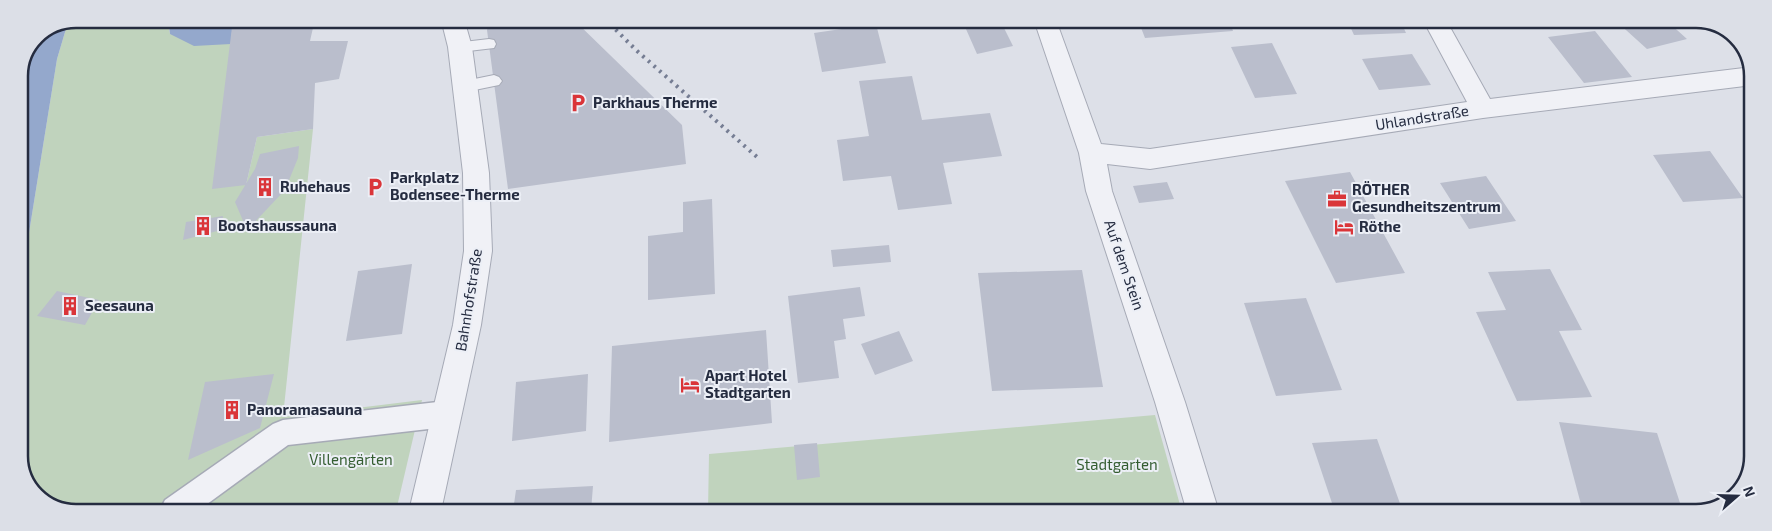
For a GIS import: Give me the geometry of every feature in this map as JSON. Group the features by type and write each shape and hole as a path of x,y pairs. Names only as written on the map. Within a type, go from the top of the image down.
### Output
{"street":[{"name":"Bahnhofstraße","path":"427,504 467,325 478,250 476,173 460,47 455,28"},
{"name":"Auf dem Stein","path":"1048,28 1092,153 1099,191 1173,411 1201,504"},
{"path":"1438,28 1483,109"},
{"name":"Uhlandstraße","path":"1092,153 1150,159 1483,109 1744,77"},
{"path":"183,504 283,432 446,414"}],"lane":[{"path":"460,47 489,44"},
{"path":"465,86 494,80"}],"green space":[{"name":"Villengärten","path":"66,28 169,28 170,34 231,44 246,185 257,137 313,129 283,417 422,400 398,504 75,504 57,500 39,487 28,465 28,239 57,59"},
{"name":"Stadtgarten","path":"1155,415 1180,504 708,504 709,454"}],"water":[{"path":"66,28 57,59 28,239 28,66 41,41 57,31"},
{"path":"169,28 232,28 231,44 194,46 170,34"}],"building":[{"path":"232,28 313,28 310,41 348,41 339,79 315,83 313,129 257,137 246,185 212,189"},
{"name":"Parkhaus Therme","path":"488,28 582,28 682,125 686,164 508,189"},
{"path":"848,28 877,28 886,63 822,72 814,33"},
{"path":"966,28 1004,28 1013,46 977,54"},
{"path":"1141,28 1232,28 1233,31 1145,38"},
{"path":"1351,28 1404,28 1406,33 1354,35"},
{"path":"1624,28 1675,28 1687,39 1647,49"},
{"path":"1595,31 1632,77 1584,83 1548,37"},
{"path":"1272,43 1297,94 1255,98 1231,47"},
{"path":"1412,54 1431,85 1379,90 1362,59"},
{"path":"912,76 922,120 990,113 1002,156 943,163 952,204 898,210 891,176 843,181 837,140 869,136 859,81"},
{"name":"Ruhehaus","path":"299,146 298,158 285,190 247,230 235,202 255,169 260,154"},
{"path":"1710,151 1743,198 1683,202 1653,155"},
{"name":"Röthe","path":"1350,172 1405,273 1336,283 1285,181"},
{"path":"1486,176 1516,221 1469,229 1440,183"},
{"path":"1167,182 1174,199 1139,203 1133,186"},
{"path":"712,199 715,294 648,300 648,236 683,232 683,202"},
{"name":"Bootshaussauna","path":"223,216 221,230 183,240 186,222"},
{"path":"889,245 891,262 833,267 831,250"},
{"path":"412,264 402,334 346,341 358,271"},
{"path":"1550,269 1582,330 1559,331 1592,397 1517,401 1476,312 1506,310 1488,272"},
{"path":"1082,270 1103,387 992,391 978,273"},
{"path":"860,287 865,316 843,319 846,339 834,341 839,378 798,383 788,296"},
{"name":"Seesauna","path":"57,291 99,300 85,325 37,316"},
{"path":"1306,298 1342,390 1276,396 1244,303"},
{"name":"Apart Hotel Stadtgarten","path":"766,330 772,423 609,442 612,346"},
{"path":"899,331 913,361 875,375 861,344"},
{"name":"Panoramasauna","path":"274,374 260,428 188,460 205,382"},
{"path":"588,374 586,431 512,441 516,382"},
{"path":"1559,422 1657,433 1680,504 1581,504"},
{"path":"1377,439 1400,504 1332,504 1312,443"},
{"path":"817,443 820,477 797,480 794,445"},
{"path":"593,486 592,504 514,504 516,490"}],"railway":[{"path":"614,28 636,50 757,157"}],"place":[{"name":"Parkhaus Therme","path":"578,103"},
{"name":"Ruhehaus","path":"265,187"},
{"name":"Parkplatz Bodensee-Therme","path":"375,187"},
{"name":"RÖTHER Gesundheitszentrum","path":"1337,199"},
{"name":"Bootshaussauna","path":"203,226"},
{"name":"Röthe","path":"1344,227"},
{"name":"Seesauna","path":"70,306"},
{"name":"Apart Hotel Stadtgarten","path":"690,385"},
{"name":"Panoramasauna","path":"232,410"}]}
